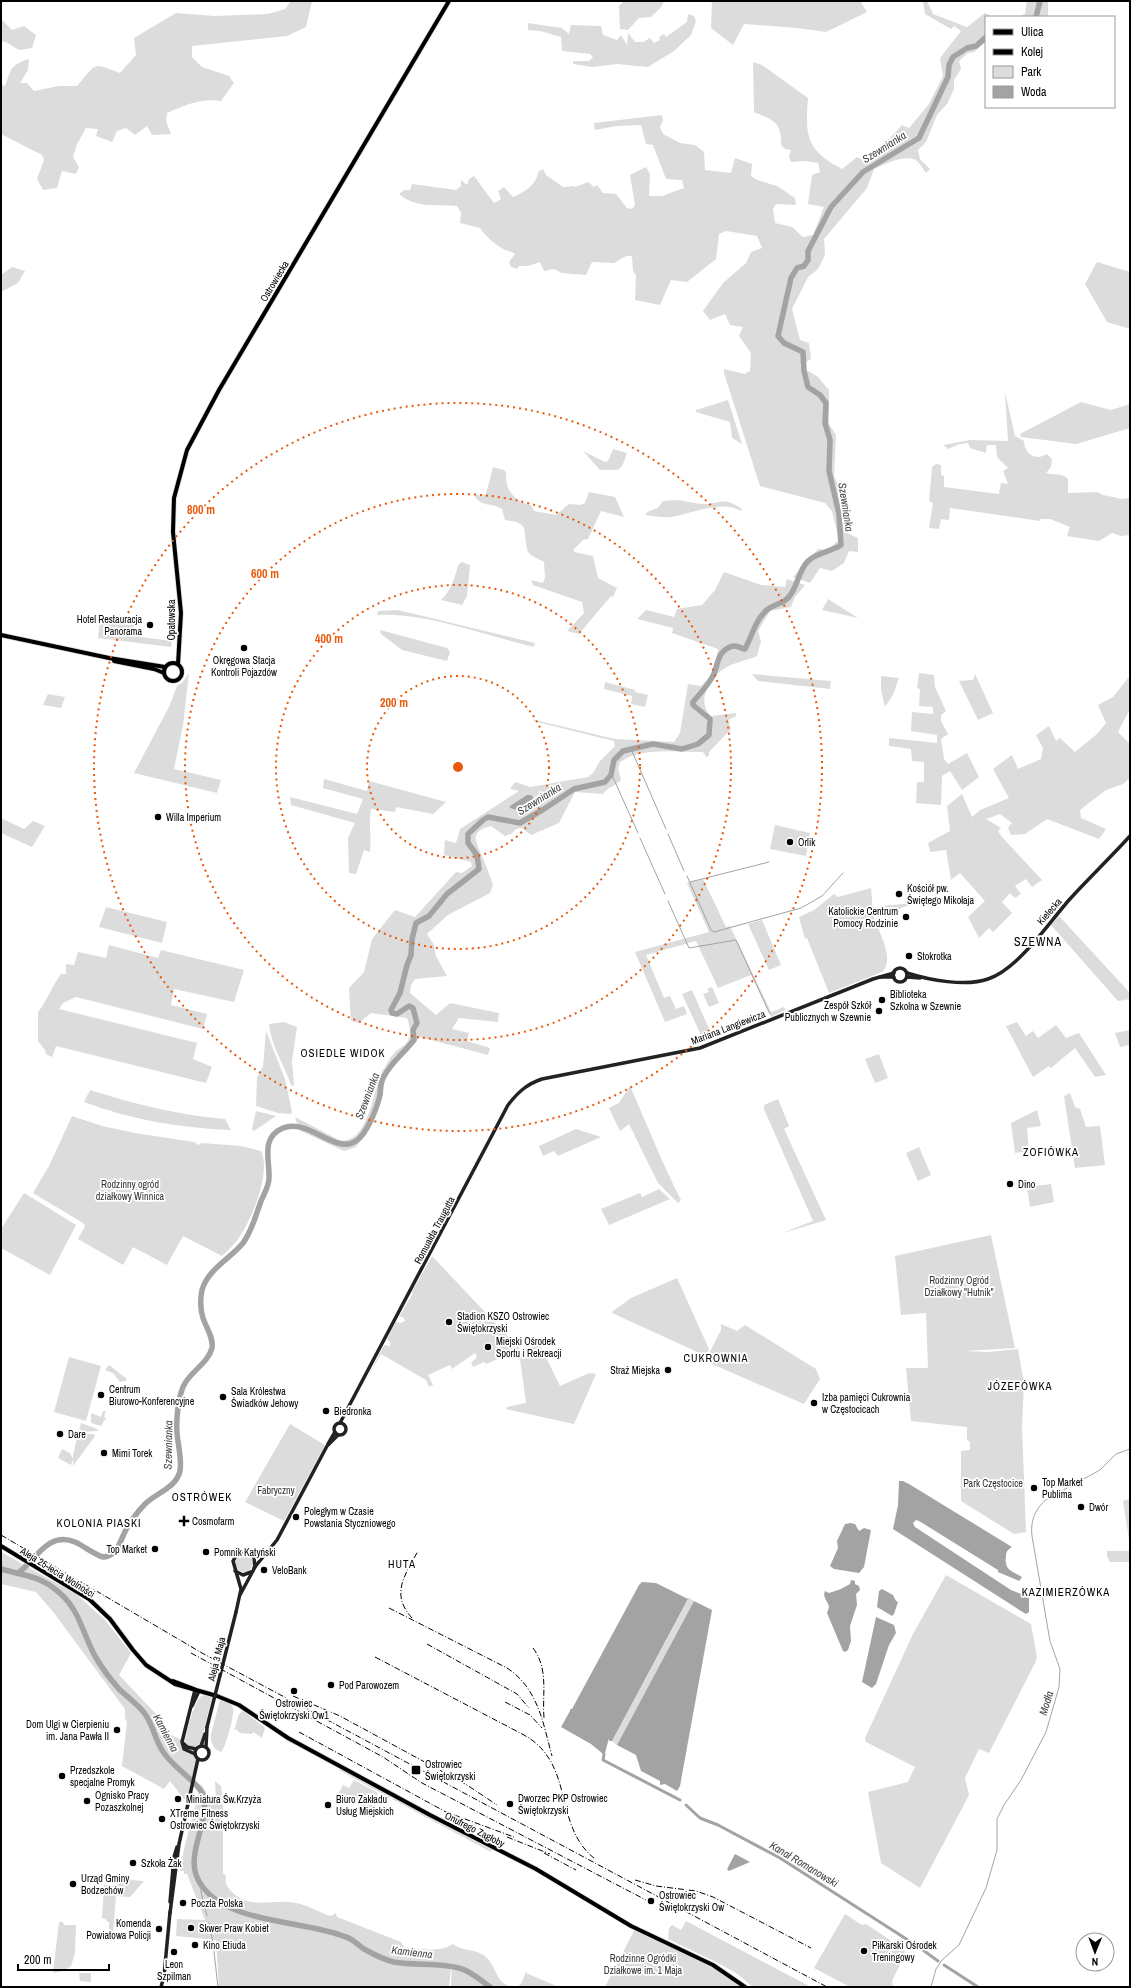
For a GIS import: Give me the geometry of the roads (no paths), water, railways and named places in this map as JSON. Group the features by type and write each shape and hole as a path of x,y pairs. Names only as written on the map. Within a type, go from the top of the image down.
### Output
{"main road":[{"name":"Ostrowiecka","path":"179,588 173,540 173,514 177,483 189,445 220,389 449,1"},
{"name":"Opatowska","path":"178,664 181,613 179,588"},
{"path":"1,635 109,658 165,667 172,663 178,664 182,672 179,679 169,680 164,674 154,669 117,662 109,658"},
{"name":"Opatowska","path":"172,663 178,652"},
{"path":"164,674 165,667"},
{"name":"Kielecka","path":"907,975 923,978 975,982 990,979 1007,969 1076,892 1130,836"},
{"path":"900,968 904,970 907,975 901,982 896,980 894,975 900,968"},
{"name":"Mariana Langiewicza","path":"552,1078 700,1048 879,977 894,975"},
{"name":"Romualda Traugutta","path":"341,1423 508,1105 521,1090 530,1084 552,1078"},
{"path":"269,1552 245,1552 239,1554 234,1558 233,1564 235,1570 243,1575 253,1570 269,1552 277,1540 327,1446 336,1433 335,1426 341,1423 346,1426 346,1432 343,1435 336,1433"},
{"name":"Aleja 25-lecia Wolności","path":"1,1546 89,1599 104,1614 146,1664 172,1681 188,1689 197,1690"},
{"path":"245,1552 254,1557 255,1562 253,1570"},
{"name":"Aleja 3 Maja","path":"201,1746 240,1595 240,1587 235,1570"},
{"name":"Aleja 3 Maja","path":"240,1595 253,1570"},
{"path":"197,1690 182,1740 184,1749 195,1754 200,1759"},
{"name":"Onufrego Zagłoby","path":"197,1690 226,1699 239,1705 288,1738 430,1815 536,1869 631,1926 713,1965 745,1987"},
{"name":"Aleja 3 Maja","path":"206,1747 207,1727"},
{"path":"182,1740 186,1746 196,1749 201,1746 206,1747 209,1754 207,1757 200,1759"},
{"path":"195,1754 196,1749"},
{"path":"161,1987 164,1976 179,1844 200,1759"}],"water":[{"path":"527,795 531,795 536,801 521,811 510,808 510,806"},
{"path":"899,1481 909,1484 1012,1547 1007,1552 1006,1565 1010,1570 1022,1577 1019,1581 998,1572 998,1570 919,1521 916,1520 913,1523 915,1527 1011,1590 1029,1597 1029,1612 1026,1614 1021,1611 893,1529 898,1505"},
{"path":"845,1524 855,1524 859,1531 864,1528 871,1530 864,1567 859,1573 834,1569 830,1566 838,1548 837,1541"},
{"path":"851,1580 855,1581 855,1584 859,1586 860,1590 856,1594 857,1605 850,1626 851,1641 848,1650 845,1652 843,1651 827,1613 829,1607 824,1593 825,1591 829,1593 841,1589 850,1584"},
{"path":"642,1582 656,1583 688,1599 612,1741 609,1741 609,1738 605,1753 603,1754 591,1744 561,1727"},
{"path":"882,1589 893,1595 898,1602 892,1616 877,1607 879,1591"},
{"path":"694,1601 712,1610 680,1786 677,1791 665,1784 660,1785 660,1781 641,1771 636,1755 617,1745"},
{"path":"876,1617 894,1625 896,1633 889,1645 876,1684 872,1688 862,1682"},
{"path":"735,1854 750,1862 729,1871 727,1869"}],"waterway":[{"name":"Szewnianka","path":"1036,16 1040,1"},
{"name":"Szewnianka","path":"18,1573 42,1549 57,1540 65,1539 75,1542 103,1557 111,1555 120,1544 132,1519 142,1507 149,1500 170,1486 178,1477 181,1462 177,1422 181,1392 186,1382 207,1359 212,1348 211,1337 203,1318 201,1308 201,1294 205,1283 214,1270 243,1243 254,1223 268,1184 269,1143 276,1132 283,1128 293,1126 312,1131 339,1143 348,1144 360,1138 368,1127 379,1100 381,1082 386,1072 414,1040 413,1030 417,1023 413,1008 409,1006 397,1014 392,1013 391,1010 400,993 411,955 412,939 416,923 429,916 447,894 479,869 477,855 468,843 468,834 488,817 520,823 574,789 605,782 611,775 614,760 623,751 653,744 682,749 698,744 709,735 710,719 693,705 693,702 713,676 720,656 730,647 738,646 745,649 760,617 768,609 783,602 789,597 808,561 841,545 839,514 829,471 830,440 825,423 826,403 820,395 808,387 804,371 803,352 784,343 778,336 791,278 797,268 804,266 808,260 808,251 831,207 863,172 919,138 948,77 949,65 953,57 967,48 976,46 985,38"},
{"path":"631,749 666,829"},
{"path":"611,773 638,833"},
{"path":"668,834 684,871"},
{"path":"640,838 665,894"},
{"path":"690,882 769,862"},
{"path":"687,876 711,930 714,932 801,908 822,896 843,873"},
{"path":"668,901 689,948 736,940 770,1014"},
{"name":"Modła","path":"931,1987 936,1969 942,1960 959,1945 986,1888 997,1850 997,1819 1004,1805 1021,1780 1046,1732 1059,1687 1060,1669 1050,1641 1032,1536 1034,1516 1039,1507 1047,1499 1100,1470 1116,1454 1130,1449"},
{"name":"Kamienna","path":"1,1569 41,1580 63,1596 74,1610 91,1648 103,1669 119,1689 145,1714 166,1756 198,1787 202,1793 204,1798 203,1820 197,1843 194,1865 196,1876 202,1886 214,1898 230,1908 248,1914 329,1931 349,1938 367,1951 390,1961 410,1964 443,1965 463,1969 490,1987"},
{"name":"Kanał Romanowski","path":"604,1754 603,1760 680,1800"},
{"name":"Kanał Romanowski","path":"686,1805 700,1818 718,1825 780,1858 911,1942"},
{"path":"201,1886 207,1916"},
{"path":"209,1923 218,1987"},
{"name":"Kanał Romanowski","path":"916,1945 938,1961"},
{"name":"Kanał Romanowski","path":"944,1965 978,1987"}],"railway":[{"path":"1,1535 202,1653 827,1987"},
{"path":"412,1618 405,1609 401,1593 402,1584 408,1568 418,1551"},
{"path":"389,1608 507,1668 517,1676 526,1686 538,1707 552,1756"},
{"path":"427,1644 517,1694 529,1708"},
{"path":"533,1648 538,1656 543,1673 544,1718"},
{"path":"191,1653 383,1757 422,1783 646,1900"},
{"path":"375,1657 524,1735 540,1747 551,1762 558,1778 573,1829 582,1845 595,1859"},
{"path":"293,1696 340,1716 467,1785 497,1805"},
{"path":"505,1702 530,1715 542,1728"},
{"path":"299,1732 446,1812 514,1837"},
{"path":"507,1837 550,1854"},
{"path":"544,1853 576,1870"},
{"path":"635,1880 656,1886 696,1891 713,1897 811,1948"}],"place":[{"name":"Hotel Restauracja Panorama","path":"150,625"},
{"name":"Okręgowa Stacja Kontroli Pojazdów","path":"244,648"},
{"name":"Willa Imperium","path":"158,817"},
{"name":"Orlik","path":"790,842"},
{"name":"Kościół pw. Świętego Mikołaja","path":"899,894"},
{"name":"Katolickie Centrum Pomocy Rodzinie","path":"906,917"},
{"name":"Stokrotka","path":"909,956"},
{"name":"Biblioteka Szkolna w Szewnie","path":"882,1000"},
{"name":"Zespół Szkół Publicznych w Szewnie","path":"879,1011"},
{"name":"Dino","path":"1010,1184"},
{"name":"Stadion KSZO Ostrowiec Świętokrzyski","path":"449,1322"},
{"name":"Miejski Ośrodek Sportu i Rekreacji","path":"488,1347"},
{"name":"Straż Miejska","path":"668,1370"},
{"name":"Centrum Biurowo-Konferencyjne","path":"101,1395"},
{"name":"Sala Królestwa Świadków Jehowy","path":"223,1397"},
{"name":"Izba pamięci Cukrownia w Częstocicach","path":"814,1403"},
{"name":"Biedronka","path":"326,1411"},
{"name":"Dare","path":"60,1434"},
{"name":"Mimi Torek","path":"104,1453"},
{"name":"Top Market Publima","path":"1034,1488"},
{"name":"Dwór","path":"1081,1507"},
{"name":"Poległym w Czasie Powstania Styczniowego","path":"296,1517"},
{"name":"Cosmofarm","path":"184,1521"},
{"name":"Top Market","path":"155,1549"},
{"name":"Pomnik Katyński","path":"206,1552"},
{"name":"VeloBank","path":"264,1570"},
{"name":"Pod Parowozem","path":"331,1685"},
{"name":"Ostrowiec Świętokrzyski Ow1","path":"294,1691"},
{"name":"Dom Ulgi w Cierpieniu im. Jana Pawła II","path":"117,1730"},
{"name":"Ostrowiec Świętokrzyski","path":"416,1770"},
{"name":"Przedszkole specjalne Promyk","path":"62,1776"},
{"name":"Miniatura Św.Krzyża","path":"178,1799"},
{"name":"Ognisko Pracy Pozaszkolnej","path":"87,1801"},
{"name":"Dworzec PKP Ostrowiec Świętokrzyski","path":"510,1804"},
{"name":"Biuro Zakładu Usług Miejskich","path":"328,1805"},
{"name":"XTreme Fitness Ostrowiec Świętokrzyski","path":"162,1819"},
{"name":"Szkoła Żak","path":"133,1863"},
{"name":"Urząd Gminy Bodzechów","path":"73,1884"},
{"name":"Ostrowiec Świętokrzyski Ow","path":"651,1901"},
{"name":"Poczta Polska","path":"183,1903"},
{"name":"Skwer Praw Kobiet","path":"191,1928"},
{"name":"Komenda Powiatowa Policji","path":"159,1929"},
{"name":"Kino Etiuda","path":"195,1945"},
{"name":"Piłkarski Ośrodek Treningowy","path":"864,1951"},
{"name":"Leon Szpilman","path":"174,1952"}],"district":[{"name":"SZEWNA","path":"1038,942"},
{"name":"OSIEDLE WIDOK","path":"343,1053"},
{"name":"ZOFIÓWKA","path":"1051,1152"},
{"name":"CUKROWNIA","path":"716,1358"},
{"name":"JÓZEFÓWKA","path":"1020,1386"},
{"name":"OSTRÓWEK","path":"202,1497"},
{"name":"KOLONIA PIASKI","path":"99,1523"},
{"name":"HUTA","path":"402,1564"},
{"name":"KAZIMIERZÓWKA","path":"1066,1592"}],"park label":[{"name":"Rodzinny ogród działkowy Winnica","path":"130,1190"},
{"name":"Rodzinny Ogród Działkowy \"Hutnik\"","path":"959,1286"},
{"name":"Park Częstocice","path":"993,1483"},
{"name":"Fabryczny","path":"276,1490"},
{"name":"Rodzinne Ogródki Działkowe im. 1 Maja","path":"643,1964"}]}
